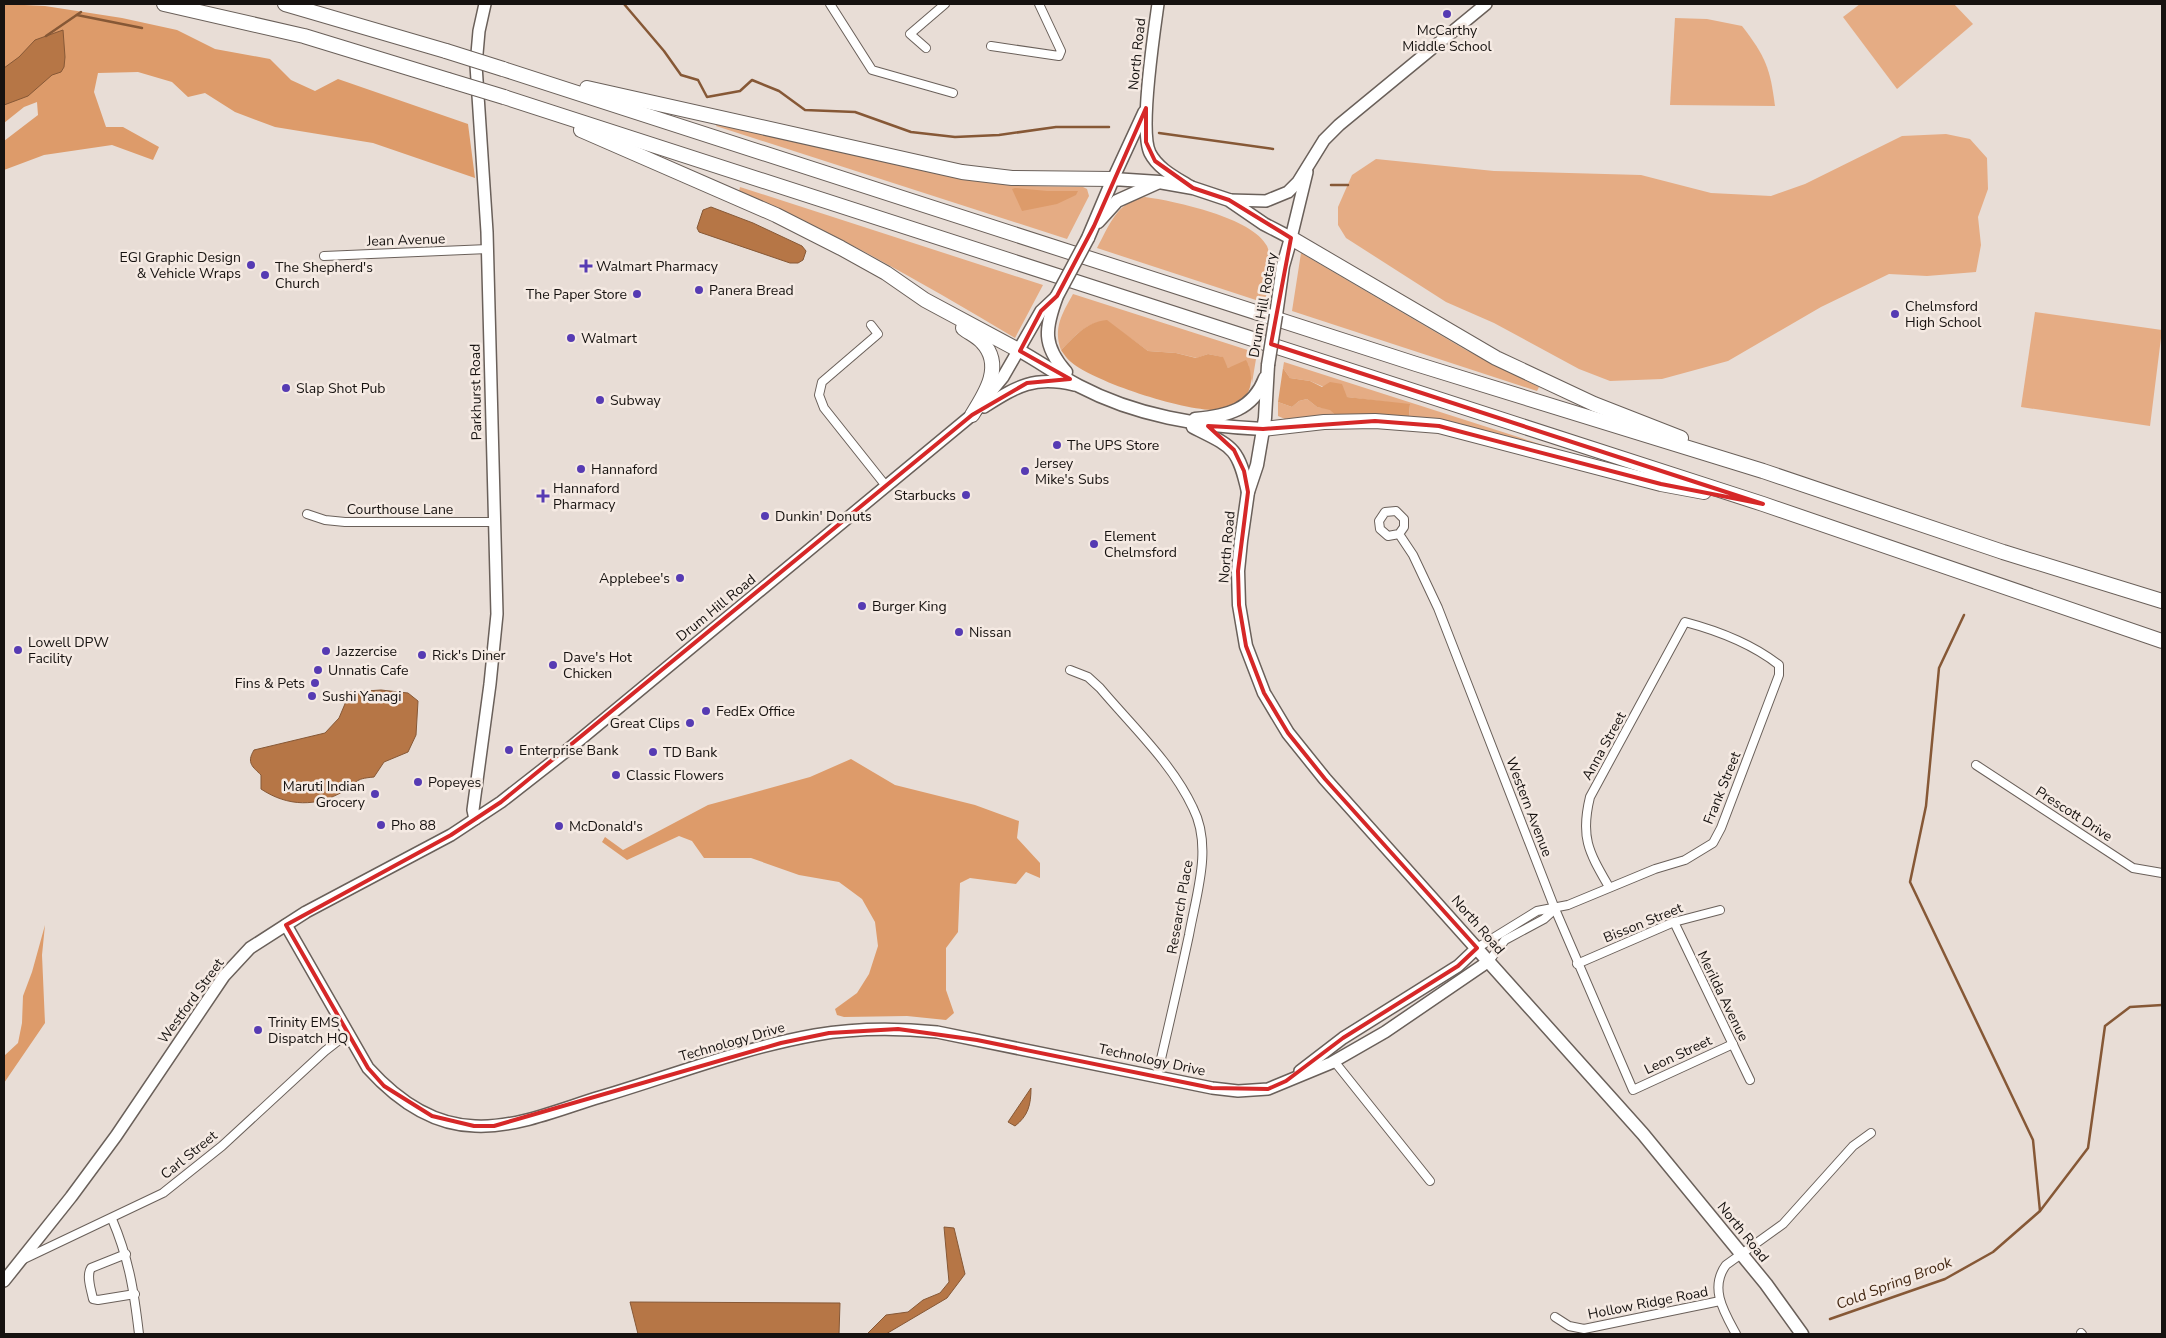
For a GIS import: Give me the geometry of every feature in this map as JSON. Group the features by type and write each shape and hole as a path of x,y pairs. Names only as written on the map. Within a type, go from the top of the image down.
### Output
{"highway":[{"path":"164,4 304,36 504,97 1763,504 2162,641"},
{"path":"285,4 503,69 1416,364 1763,472 2003,552 2162,601"},
{"path":"503,69 962,172 1012,178 1113,179"},
{"path":"504,97 776,215 886,273 941,309 982,341 990,355 992,369 990,384 972,415"},
{"path":"1291,238 1513,367 1594,404 1763,472"},
{"path":"941,309 1020,350"},
{"path":"1263,429 1324,422 1375,421 1439,426 1661,484 1763,504"}],"main road":[{"name":"Drum Hill Rotary","path":"1020,350 1077,385 1133,408 1178,420 1212,426 1263,429 1268,369 1278,300 1283,266 1291,238 1264,224 1229,200 1193,188 1159,182 1113,179 1094,226 1057,296 1048,320 1048,344 1057,363 1077,385"},
{"name":"Drum Hill Rotary","path":"1094,226 1117,201 1126,195 1159,182"},
{"name":"Drum Hill Rotary","path":"1178,420 1220,416 1241,410 1256,396 1268,369"},
{"name":"North Road","path":"1178,420 1227,444 1234,450 1242,465 1248,492"},
{"name":"North Road","path":"1263,429 1257,465 1248,492 1239,563 1239,605 1246,646 1264,694 1288,733 1326,779 1642,1134 1741,1254 1802,1334"}],"street":[{"name":"Parkhurst Road","path":"475,819 473,810 495,636 488,249 476,65 479,31 485,4"},
{"path":"830,4 872,70 953,93"},
{"path":"926,48 910,34 945,4"},
{"path":"991,46 1059,56 1061,51 1039,4"},
{"name":"North Road","path":"1158,4 1146,108 1146,142 1149,152 1164,169 1193,188"},
{"path":"1229,200 1258,201 1282,196 1298,182 1324,140 1339,125 1486,4"},
{"name":"North Road","path":"1113,179 1146,108"},
{"path":"1291,238 1309,165"},
{"name":"Jean Avenue","path":"324,256 488,249"},
{"name":"Drum Hill Rotary","path":"1020,350 1041,311 1057,296"},
{"path":"870,325 878,334 822,382 819,395 824,408 886,486"},
{"name":"Drum Hill Road","path":"972,415 990,395 1020,350"},
{"name":"Drum Hill Road","path":"475,819 501,802 972,415 1014,388 1027,383 1048,381 1077,385"},
{"name":"Courthouse Lane","path":"307,514 325,520 345,522 494,522"},
{"name":"Western Avenue","path":"1399,534 1414,555 1438,608 1555,909 1633,1090"},
{"name":"Frank Street","path":"1478,948 1537,911 1555,909 1609,887 1685,860 1713,843 1721,828 1770,701 1779,675 1779,665 1766,655 1720,632 1686,622"},
{"name":"Anna Street","path":"1609,887 1589,851 1584,820 1590,797 1686,622"},
{"name":"Research Place","path":"1070,670 1088,677 1100,688 1179,783 1194,810 1200,829 1201,870 1181,973 1157,1076"},
{"name":"Prescott Drive","path":"1976,765 2134,868 2162,873"},
{"name":"Parkhurst Road","path":"477,780 480,799 490,804 501,802"},
{"name":"Westford Street","path":"4,1281 116,1136 224,976 250,948 306,912 451,835 475,819"},
{"name":"Frank Street","path":"1489,961 1505,940 1544,919 1555,909"},
{"name":"Bisson Street","path":"1578,964 1674,922 1720,910"},
{"name":"Merilda Avenue","path":"1674,922 1750,1080"},
{"name":"Technology Drive","path":"286,925 368,1068 400,1099 432,1116 474,1126 515,1122 744,1053 815,1035 852,1031 898,1029 936,1032 1238,1091 1268,1089 1334,1062 1385,1032 1489,961"},
{"name":"Technology Drive","path":"1286,1081 1343,1038 1458,966 1478,948"},
{"name":"Carl Street","path":"22,1260 112,1219 163,1193 222,1146 325,1051 348,1033"},
{"name":"Leon Street","path":"1633,1090 1733,1044"},
{"path":"1334,1062 1430,1181"},
{"path":"1736,1334 1720,1301 1717,1286 1721,1271 1726,1265 1783,1224 1852,1146 1871,1133"},
{"path":"112,1219 126,1254 135,1294 139,1334"},
{"path":"126,1254 91,1268 89,1276 93,1298 98,1300 135,1294"},
{"name":"Hollow Ridge Road","path":"1555,1316 1569,1326 1584,1329 1720,1301"}],"highlighted area":[{"path":"1146,108 1146,142 1155,161 1193,188 1229,200 1291,238 1271,344 1763,504 1661,484 1439,426 1375,421 1263,429 1208,426 1234,450 1244,471 1248,492 1238,571 1239,605 1246,646 1264,693 1288,733 1325,779 1477,948 1458,966 1343,1038 1286,1081 1268,1089 1212,1088 977,1040 898,1029 829,1033 781,1043 494,1126 474,1126 432,1116 384,1086 368,1068 286,925 451,835 501,802 972,415 1027,383 1070,379 1020,351 1041,311 1057,296 1094,226"}],"shaded area":[{"path":"4,4 45,6 122,18 177,30 215,49 270,59 291,80 315,91 338,79 468,124 475,178 373,143 275,127 235,112 205,93 188,97 172,82 138,72 98,73 94,92 106,127 123,127 159,147 153,160 112,145 44,155 4,170 4,141 38,115 37,102 24,107 4,123"},
{"path":"1860,4 1954,4 1973,24 1897,89 1843,17"},
{"path":"1675,18 1707,19 1742,26 1757,46 1766,63 1775,106 1670,105"},
{"path":"63,30 65,57 64,67 61,72 52,75 28,96 4,105 4,68 19,57 35,40"},
{"path":"717,124 974,181 1028,186 1083,187 1087,189 1089,196 1067,239 716,126"},
{"path":"1946,134 1970,139 1987,158 1988,189 1978,217 1981,245 1976,272 1927,276 1889,274 1821,307 1728,361 1662,379 1610,381 1579,369 1494,323 1446,302 1346,238 1338,225 1338,207 1352,175 1376,159 1494,171 1641,175 1711,193 1771,196 1805,184 1902,136"},
{"path":"740,187 1043,285 1015,338 914,279 845,242 739,191"},
{"path":"1012,189 1078,191 1076,195 1057,204 1022,211"},
{"path":"1145,197 1175,202 1212,212 1246,227 1259,236 1267,246 1270,258 1265,303 1097,248 1110,223 1121,209 1135,199"},
{"path":"711,207 753,223 802,246 806,251 803,260 798,263 790,263 699,232 697,228 703,210"},
{"path":"1301,253 1466,350 1539,387 1537,391 1292,311"},
{"path":"1073,294 1257,353 1252,383 1248,364 1228,368 1222,357 1208,354 1197,358 1176,353 1148,351 1107,321 1087,327 1061,350 1058,328 1062,315"},
{"path":"2035,312 2162,330 2150,426 2021,407"},
{"path":"1107,320 1148,351 1176,353 1196,358 1208,354 1223,357 1228,368 1246,360 1251,379 1247,394 1237,404 1228,408 1219,410 1204,409 1142,395 1100,379 1070,361 1061,350 1087,327"},
{"path":"1284,362 1574,456 1461,424 1409,416 1410,405 1347,397 1310,381 1290,378 1283,368"},
{"path":"1283,368 1290,378 1310,381 1322,387 1330,382 1342,384 1347,397 1410,404 1409,416 1334,414 1330,410 1317,407 1307,399 1299,401 1292,407 1278,402"},
{"path":"1307,399 1317,407 1330,409 1334,414 1285,419 1278,416 1278,402 1292,407 1299,401"},
{"path":"381,690 408,693 418,701 416,735 408,752 384,762 374,777 359,780 344,791 323,800 302,803 292,802 271,795 261,789 261,775 251,762 254,750 325,733 339,718 350,692"},
{"path":"851,759 895,785 975,805 1019,821 1017,838 1040,863 1040,878 1026,872 1016,884 970,878 960,883 958,932 946,948 946,990 954,1013 946,1020 907,1016 844,1017 837,1015 835,1009 857,993 869,974 878,946 875,922 862,899 839,882 799,875 751,858 704,858 692,841 679,836 627,860 602,842 605,837 623,850 708,805 810,777"},
{"path":"45,925 42,955 45,1023 4,1083 4,1056 18,1043 22,1023 23,996"},
{"path":"1031,1088 1028,1110 1015,1126 1008,1122"},
{"path":"944,1227 954,1228 965,1274 947,1298 886,1334 867,1334 886,1315 908,1312 923,1300 940,1293 949,1282"},
{"path":"630,1302 840,1303 839,1334 638,1334"}],"waterway":[{"path":"624,4 664,51 681,75 698,80 707,97 740,91 752,80 779,91 805,110 855,112 911,132 955,137 999,135 1056,127 1109,127"},
{"path":"46,36 81,12"},
{"path":"77,15 142,28"},
{"path":"1159,133 1273,149"},
{"path":"1331,185 1348,185"},
{"path":"1964,615 1939,668 1926,806 1910,882 2033,1140 2040,1211"},
{"name":"Cold Spring Brook","path":"1830,1319 1945,1279 1993,1252 2040,1211 2088,1148 2105,1026 2130,1007 2162,1005"}],"place":[{"name":"McCarthy Middle School","path":"1447,14"},
{"name":"EGI Graphic Design & Vehicle Wraps","path":"251,265"},
{"name":"Walmart Pharmacy","path":"586,266"},
{"name":"The Shepherd's Church","path":"265,275"},
{"name":"Panera Bread","path":"699,290"},
{"name":"The Paper Store","path":"637,294"},
{"name":"Chelmsford High School","path":"1895,314"},
{"name":"Walmart","path":"571,338"},
{"name":"Slap Shot Pub","path":"286,388"},
{"name":"Subway","path":"600,400"},
{"name":"The UPS Store","path":"1057,445"},
{"name":"Hannaford","path":"581,469"},
{"name":"Jersey Mike's Subs","path":"1025,471"},
{"name":"Starbucks","path":"966,495"},
{"name":"Hannaford Pharmacy","path":"543,496"},
{"name":"Dunkin' Donuts","path":"765,516"},
{"name":"Element Chelmsford","path":"1094,544"},
{"name":"Applebee's","path":"680,578"},
{"name":"Burger King","path":"862,606"},
{"name":"Nissan","path":"959,632"},
{"name":"Lowell DPW Facility","path":"18,650"},
{"name":"Jazzercise","path":"326,651"},
{"name":"Rick's Diner","path":"422,655"},
{"name":"Dave's Hot Chicken","path":"553,665"},
{"name":"Unnatis Cafe","path":"318,670"},
{"name":"Fins & Pets","path":"315,683"},
{"name":"Sushi Yanagi","path":"312,696"},
{"name":"FedEx Office","path":"706,711"},
{"name":"Great Clips","path":"690,723"},
{"name":"Enterprise Bank","path":"509,750"},
{"name":"TD Bank","path":"653,752"},
{"name":"Classic Flowers","path":"616,775"},
{"name":"Popeyes","path":"418,782"},
{"name":"Maruti Indian Grocery","path":"375,794"},
{"name":"Pho 88","path":"381,825"},
{"name":"McDonald's","path":"559,826"},
{"name":"Trinity EMS Dispatch HQ","path":"258,1030"}]}
